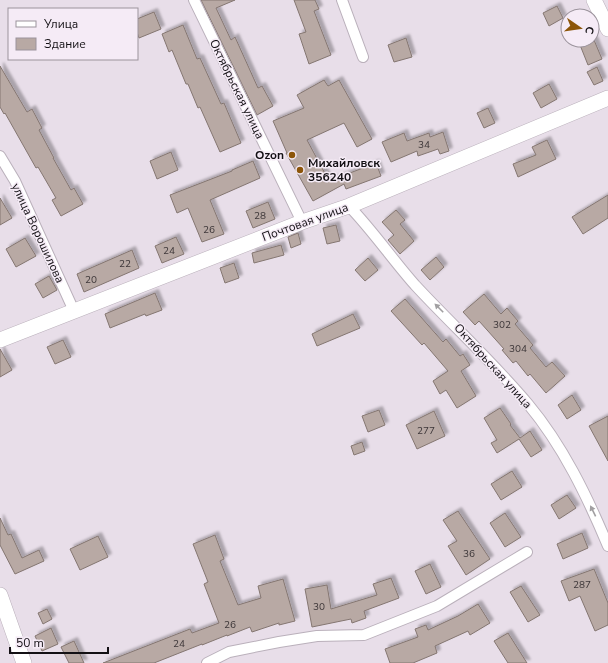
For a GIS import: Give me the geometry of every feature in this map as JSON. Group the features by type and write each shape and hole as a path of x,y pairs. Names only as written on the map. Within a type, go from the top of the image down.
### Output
{"main road":[{"path":"594,0 608,29"},
{"name":"Почтовая улица","path":"0,340 302,222 349,206 608,98"},
{"path":"0,595 24,663"}],"street":[{"name":"Октябрьская улица","path":"194,0 302,222"},
{"path":"342,0 363,57"},
{"name":"улица Ворошилова","path":"0,156 15,181 74,311"},
{"name":"Октябрьская улица","path":"349,206 415,284 481,350 529,405 567,459 595,514 608,546"},
{"path":"207,663 229,652 279,642 317,636 364,635 437,606 528,552"}],"building":[{"path":"201,0 235,0 216,8 231,40 235,37 258,88 262,86 273,106 257,115"},
{"path":"294,0 315,0 319,9 314,11 331,55 309,64 299,34 306,32"},
{"path":"557,6 560,12 560,20 549,26 543,13"},
{"path":"154,12 161,29 139,38 138,19"},
{"path":"183,25 197,59 200,58 221,104 224,103 241,143 220,152 200,107 198,108 188,84 186,84 172,50 169,52 162,34"},
{"path":"406,38 412,57 394,62 388,45"},
{"path":"581,48 597,48 602,59 588,65"},
{"path":"0,66 27,112 32,109 42,128 39,130 53,158 71,190 74,188 83,204 61,216 52,200 56,198 38,167 36,168 5,113 4,114 0,107"},
{"path":"597,67 603,81 594,85 587,72"},
{"path":"324,80 328,86 339,80 372,139 357,147 344,123 307,140 329,181 376,163 381,176 346,189 344,184 313,201 286,153 273,121 304,108 297,95"},
{"path":"549,84 557,99 541,108 533,93"},
{"path":"488,108 495,123 484,128 477,113"},
{"path":"443,132 449,151 440,154 438,149 418,156 417,151 391,162 382,142 404,133 407,141 429,133 430,137"},
{"path":"547,140 556,159 518,177 513,164 536,155 532,147"},
{"path":"171,152 178,170 157,179 150,161"},
{"path":"253,161 260,178 210,200 224,234 202,242 188,208 177,213 170,195 232,171"},
{"path":"608,195 608,218 583,234 572,217"},
{"path":"0,198 12,218 0,225"},
{"path":"268,202 275,219 253,228 246,211"},
{"path":"396,210 405,220 400,224 414,241 400,254 388,240 394,235 382,222"},
{"path":"336,225 340,241 327,244 323,228"},
{"path":"298,233 301,244 291,248 288,237"},
{"path":"176,237 184,254 162,263 155,246"},
{"path":"25,238 36,256 16,267 6,249"},
{"path":"281,245 284,255 254,263 252,253"},
{"path":"132,250 139,268 84,292 77,274"},
{"path":"436,257 444,267 430,280 421,270"},
{"path":"368,258 378,270 365,281 355,270"},
{"path":"234,263 239,278 225,283 220,268"},
{"path":"49,276 57,290 43,298 35,284"},
{"path":"155,293 162,310 146,316 145,314 110,328 105,314"},
{"path":"484,294 501,314 507,308 518,321 515,324 533,345 530,348 546,367 552,362 565,376 546,393 530,374 528,376 516,361 513,363 502,350 504,349 479,321 475,325 463,312"},
{"path":"405,299 443,342 446,339 460,356 463,354 470,365 461,371 476,396 457,408 446,390 440,394 433,381 448,371 424,343 422,345 391,311"},
{"path":"353,314 360,328 317,346 312,334"},
{"path":"63,340 71,357 55,364 47,347"},
{"path":"0,349 12,370 0,377"},
{"path":"572,395 581,410 567,419 558,405"},
{"path":"500,408 520,438 530,431 542,450 531,457 519,439 497,453 491,443 497,440 484,418"},
{"path":"379,410 385,425 368,432 362,416"},
{"path":"434,411 445,436 417,449 406,425"},
{"path":"608,416 608,461 589,426"},
{"path":"362,442 365,451 354,455 351,446"},
{"path":"512,471 522,487 501,500 491,484"},
{"path":"567,495 576,508 559,519 551,505"},
{"path":"458,511 490,559 466,575 448,546 457,541 443,520"},
{"path":"505,513 521,537 505,547 490,523"},
{"path":"0,518 8,535 11,534 22,558 39,550 44,561 15,574 0,545"},
{"path":"582,533 588,548 563,559 557,544"},
{"path":"215,535 224,559 220,561 238,605 261,598 258,586 283,579 295,621 279,625 279,623 252,632 250,627 154,663 103,663 190,629 192,633 219,623 204,584 208,582 193,544"},
{"path":"98,536 108,557 80,570 70,549"},
{"path":"430,564 441,587 426,594 415,571"},
{"path":"594,569 608,603 608,625 595,631 580,596 569,601 561,581"},
{"path":"391,578 399,598 364,611 366,618 352,623 351,619 312,627 305,589 327,585 331,609 377,595 373,584"},
{"path":"521,586 540,615 528,622 510,592"},
{"path":"478,604 490,623 470,635 468,631 435,646 437,653 413,663 390,663 385,649 418,637 415,629 426,625 428,630 458,616"},
{"path":"47,609 52,619 43,624 38,613"},
{"path":"51,628 58,644 42,651 35,636"},
{"path":"508,633 527,663 508,663 494,641"},
{"path":"74,641 84,663 69,663 61,647"}],"place":[{"name":"Ozon","path":"292,155"},
{"name":"Михайловск 356240","path":"300,170"}]}
